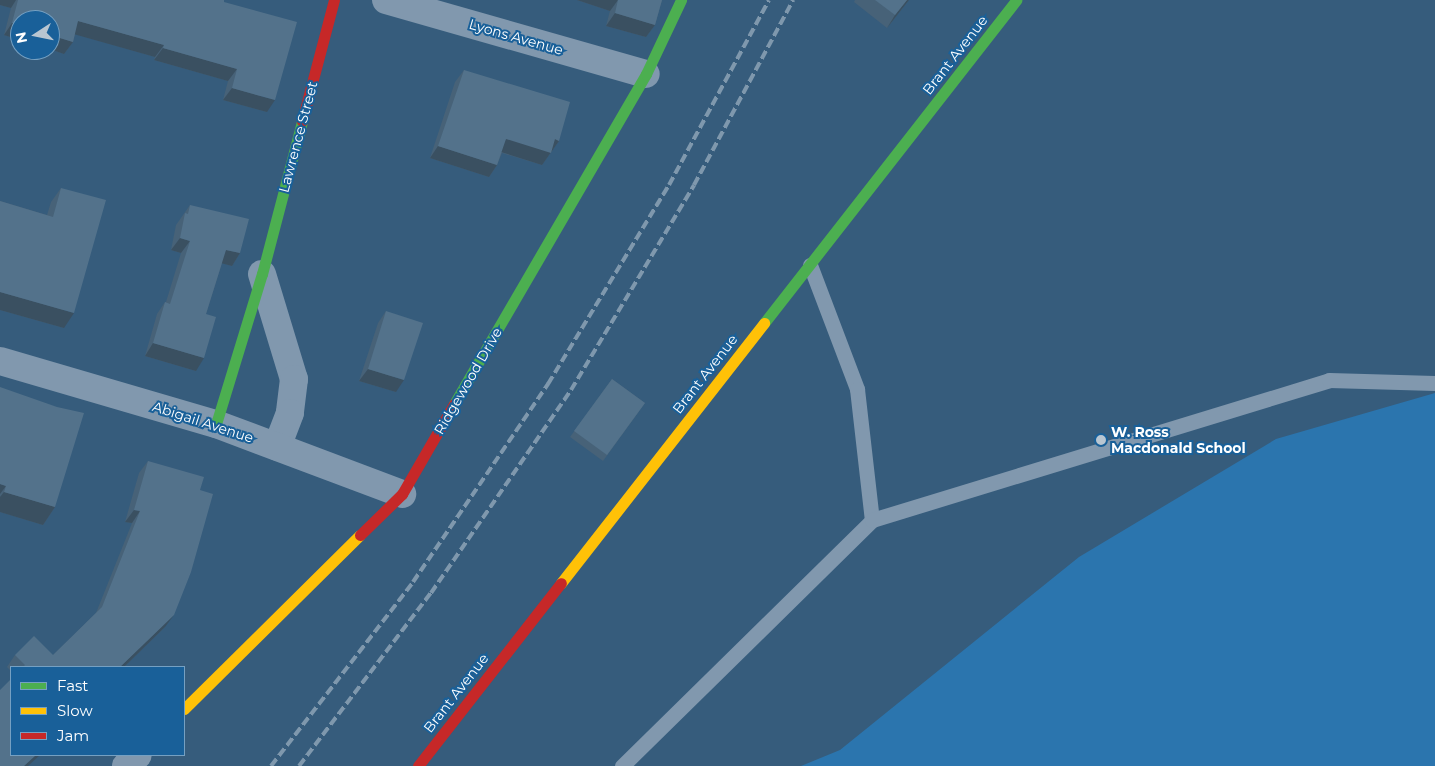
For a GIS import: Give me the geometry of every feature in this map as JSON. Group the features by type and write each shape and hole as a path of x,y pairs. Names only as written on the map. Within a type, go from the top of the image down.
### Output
{"street":[{"name":"Lawrence Street","path":"216,424 262,274 334,0"},
{"name":"Lyons Avenue","path":"386,0 646,74"},
{"name":"Ridgewood Drive","path":"185,708 402,494 646,74 681,0"},
{"name":"Brant Avenue","path":"418,766 1016,0"},
{"path":"262,274 294,379 290,412 277,447"},
{"name":"Abigail Avenue","path":"0,362 216,424 402,494"},
{"path":"126,766 137,756"}],"lane":[{"path":"810,265 856,388 872,520"},
{"path":"622,766 872,520 1329,380 1435,383"}],"shaded area":[{"path":"1435,393 1435,766 801,766 840,750 1079,557 1276,439"}],"building":[{"path":"18,0 224,0 224,2 297,22 275,100 232,88 237,69 163,48 164,45 78,21 73,42 60,38 60,10 15,10"},
{"path":"618,0 662,0 655,25 615,13"},
{"path":"875,0 907,0 895,15"},
{"path":"464,70 570,102 559,141 555,139 551,153 506,139 497,165 438,146"},
{"path":"61,188 106,200 74,313 0,292 0,201 53,217"},
{"path":"190,205 249,219 240,253 226,250 206,314 216,317 204,358 153,343 165,302 170,304 190,241 180,238 185,213 188,214"},
{"path":"386,311 423,323 404,380 368,369"},
{"path":"612,379 645,403 607,455 574,431"},
{"path":"0,387 57,407 84,413 55,507 4,492 6,486 0,484"},
{"path":"148,461 204,477 200,490 213,494 191,572 174,615 121,666 24,666 15,655 34,636 53,655 102,607 140,511 134,510"},
{"path":"10,680 10,756 35,756 24,766 0,766 0,690"}],"railway":[{"path":"271,766 413,582 548,384 669,185 769,0"},
{"path":"299,766 431,593 571,390 694,185 793,0"}],"traffic: fast":[{"path":"454,404 646,74 681,0"},
{"path":"764,323 1016,0"},
{"path":"216,424 262,274 302,121"}],"traffic: slow":[{"path":"561,583 764,323"},
{"path":"185,708 360,535"}],"traffic: jam":[{"path":"302,121 334,0"},
{"path":"360,535 402,494 454,404"},
{"path":"418,766 561,583"}],"place":[{"name":"W. Ross Macdonald School","path":"1101,440"}]}
